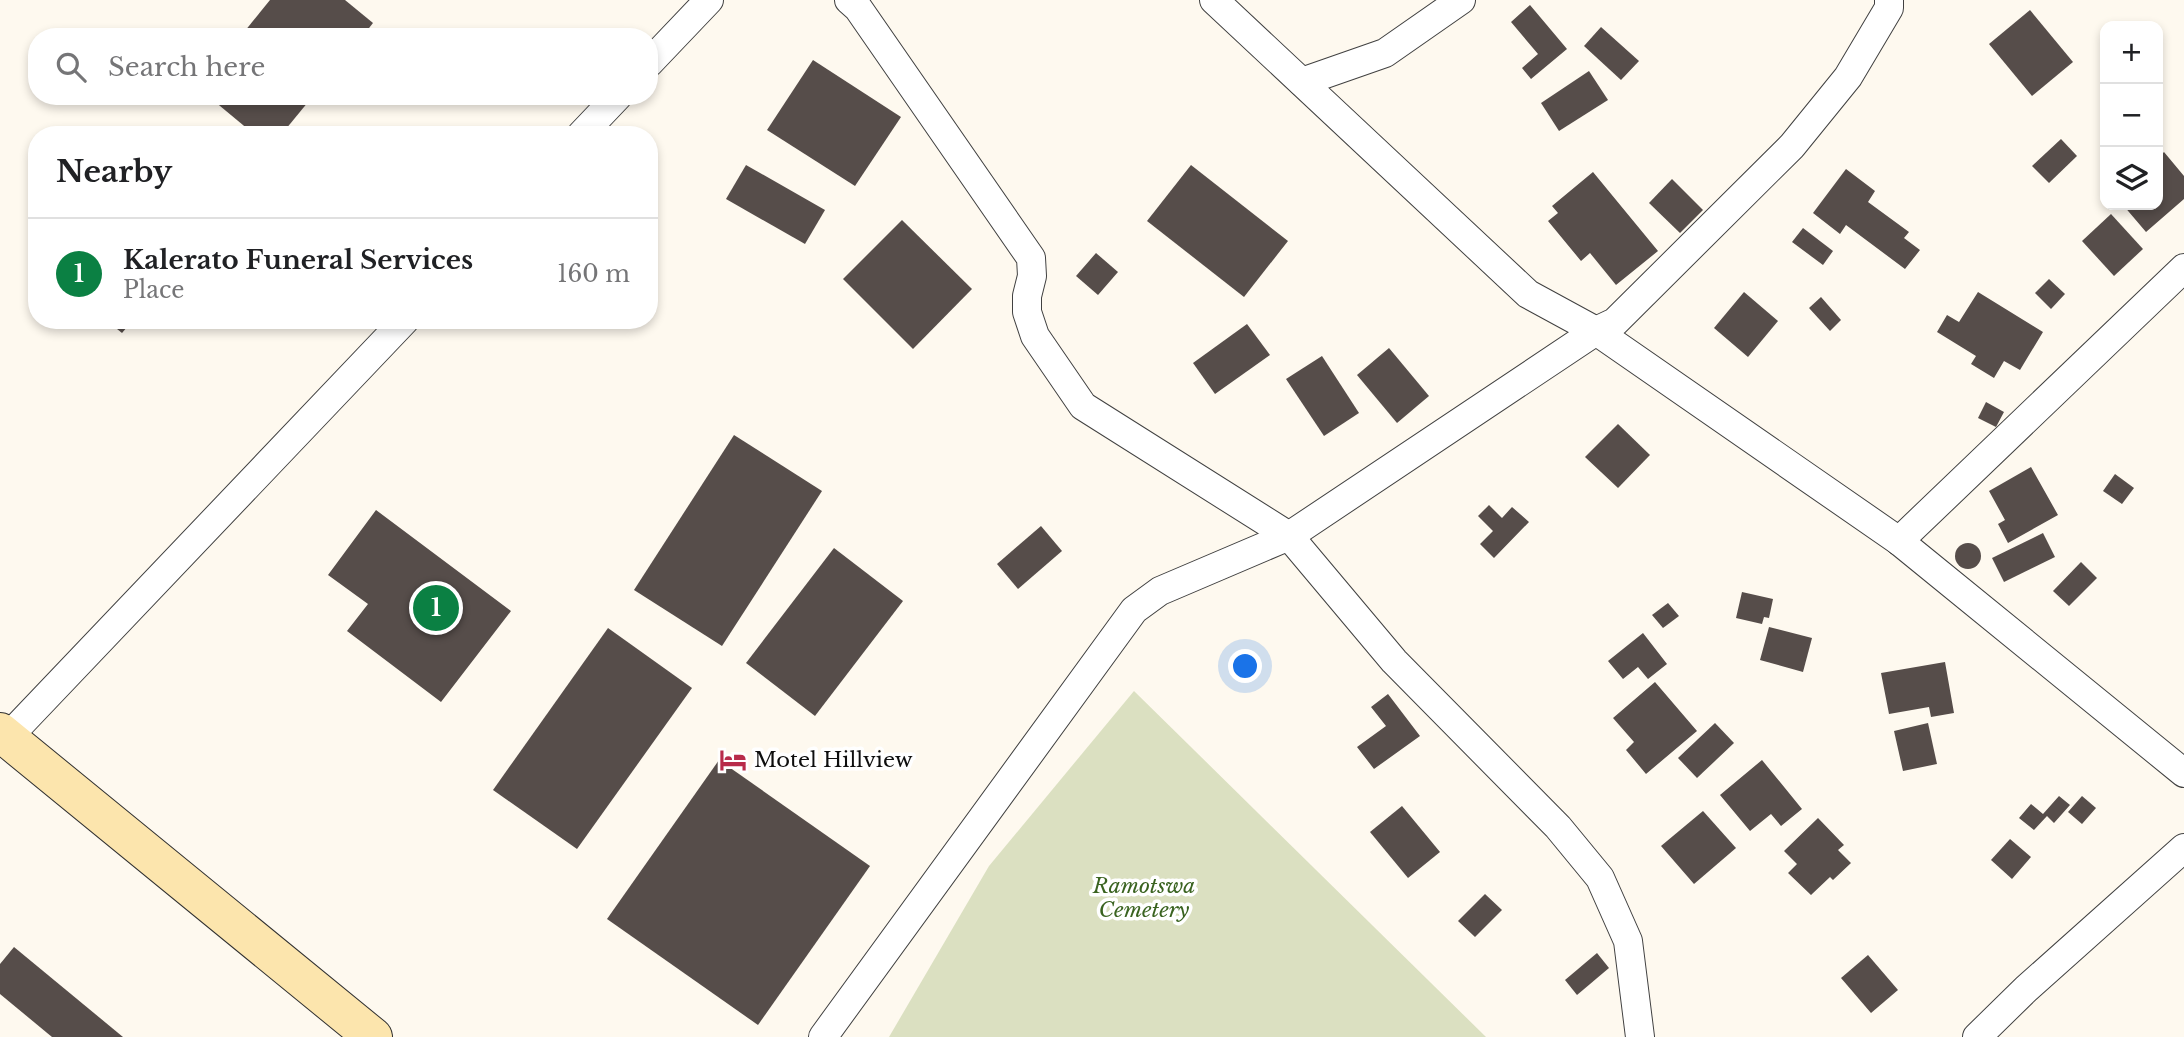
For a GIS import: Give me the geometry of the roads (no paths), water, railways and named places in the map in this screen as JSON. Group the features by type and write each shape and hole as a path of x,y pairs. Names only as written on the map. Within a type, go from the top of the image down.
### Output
{"main road":[{"path":"4,735 373,1037"}],"street":[{"path":"658,54 709,0"},
{"path":"1214,0 1528,293 1595,331 1899,541 2184,773"},
{"path":"1302,82 1385,52 1461,0"},
{"path":"857,3 1031,258 1032,276 1027,296 1027,312 1035,336 1083,406 1289,537 1394,661 1558,828 1600,878 1628,941 1640,1037"},
{"path":"823,1037 1134,610 1160,591 1289,537 1595,331 1615,322 1792,146 1848,77 1893,3"},
{"path":"590,126 609,105"},
{"path":"1899,541 2184,268"},
{"path":"4,735 396,329"},
{"path":"1977,1037 2026,989 2184,848"}],"place":[{"name":"Kalerato Funeral Services","path":"436,608"},
{"name":"Motel Hillview","path":"733,760"}],"park label":[{"name":"Ramotswa Cemetery","path":"1144,898"}]}
